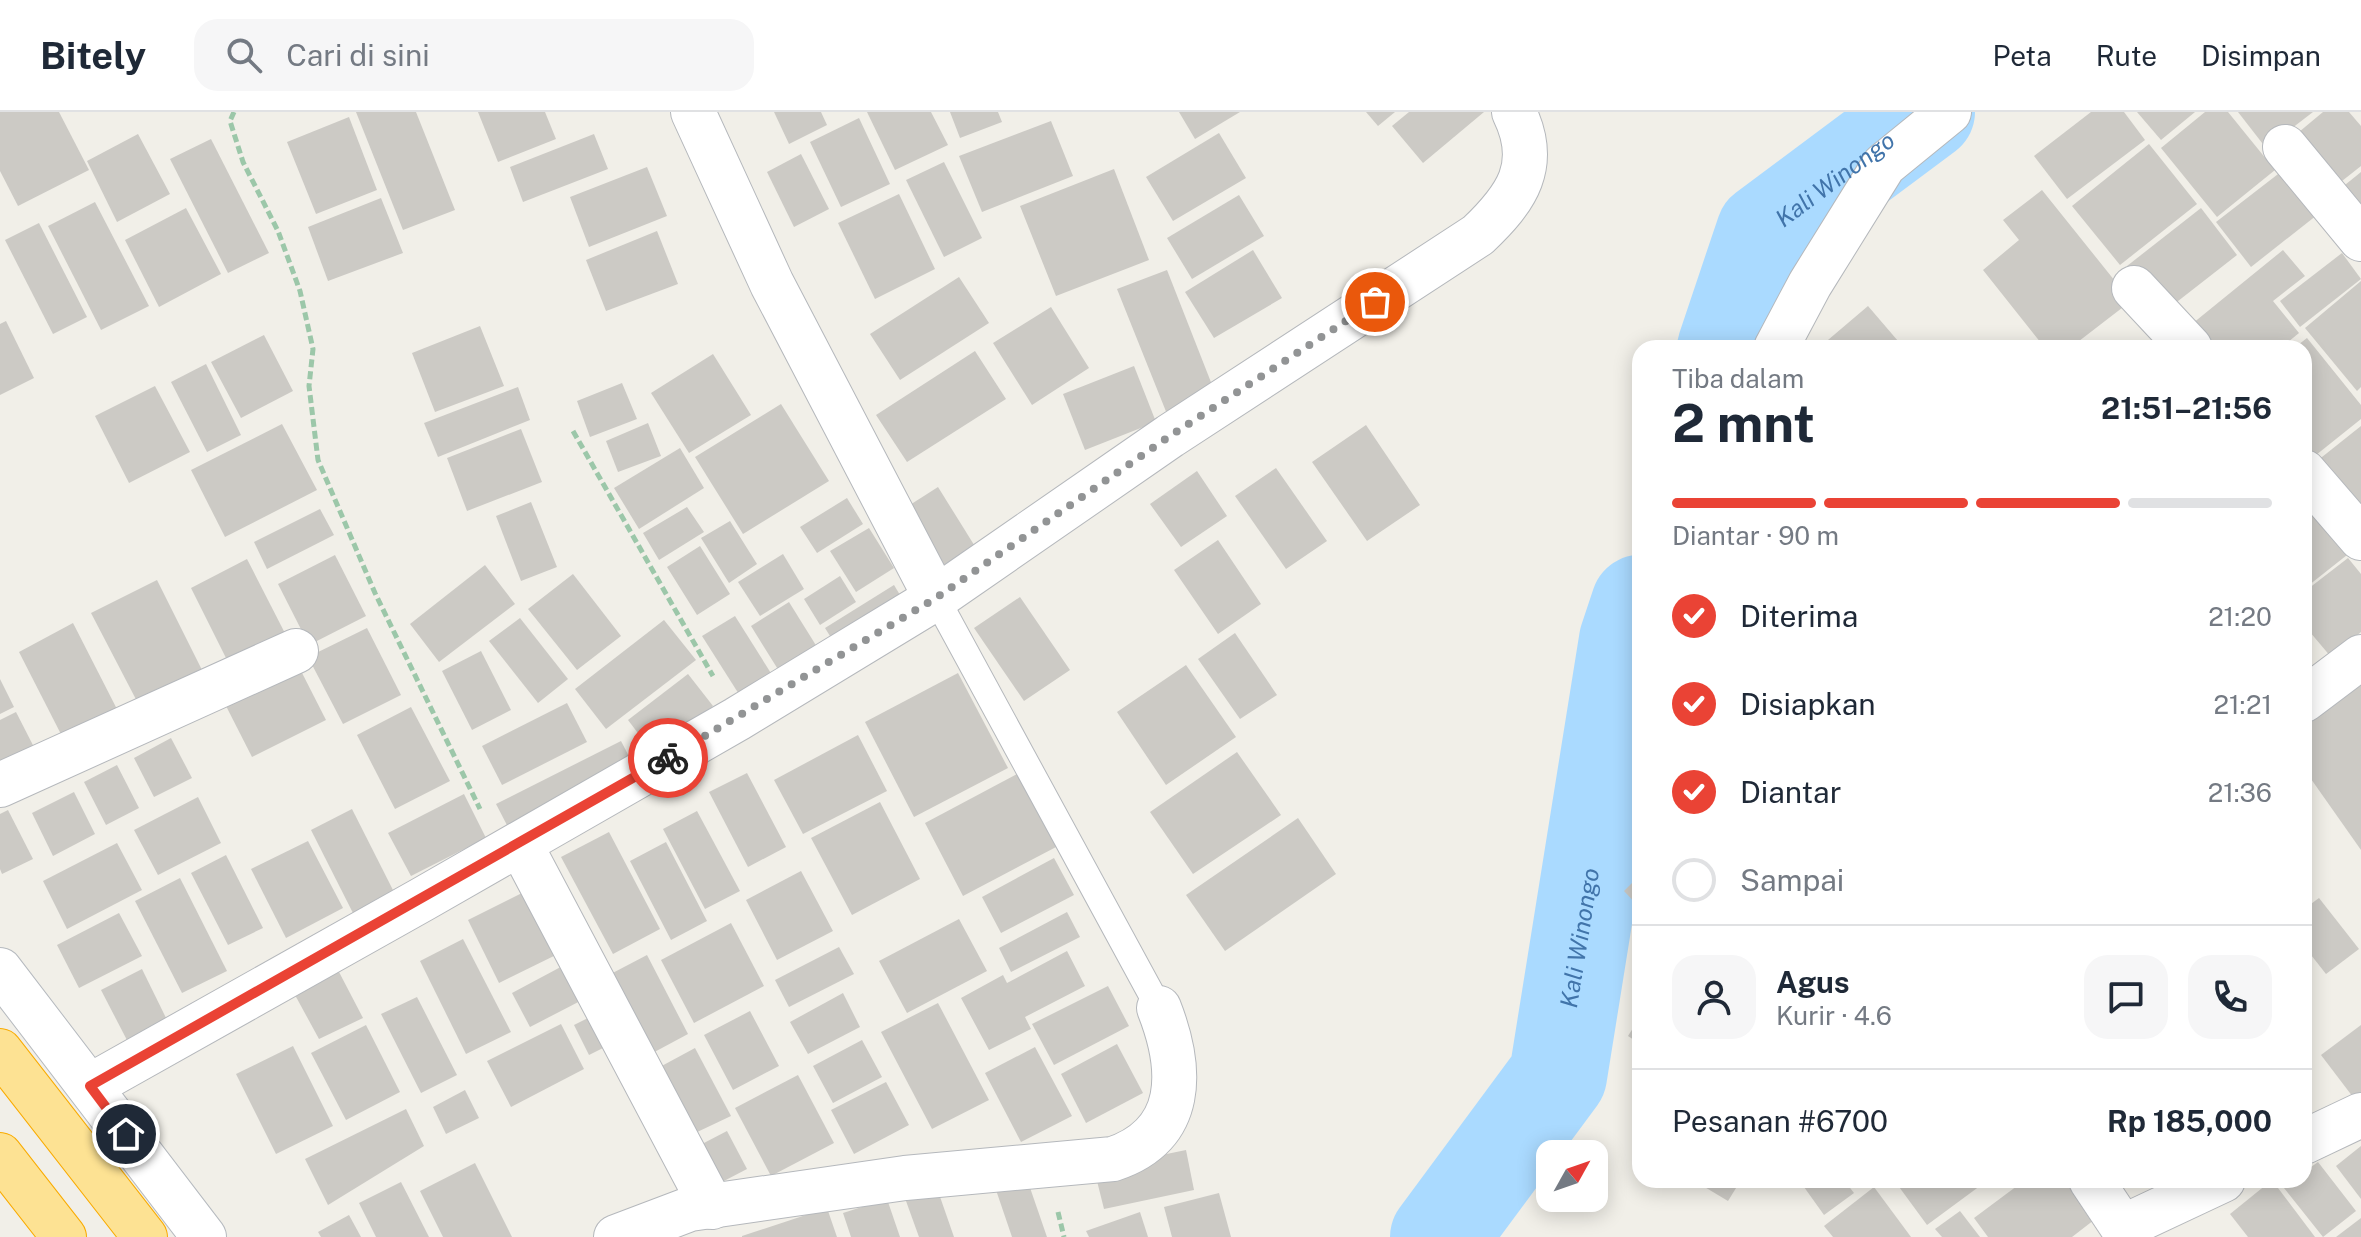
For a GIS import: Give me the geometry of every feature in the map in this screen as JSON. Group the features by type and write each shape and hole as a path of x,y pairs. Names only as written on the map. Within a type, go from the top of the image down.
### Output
{"highway":[{"path":"0,1051 145,1237"},
{"path":"0,1155 64,1237"}],"street":[{"path":"693,112 772,284 936,598"},
{"path":"90,1086 737,719 936,598 1170,436 1478,235 1516,191 1524,173 1526,153 1522,130 1514,112"},
{"path":"1780,340 1810,284 1884,165 1949,112"},
{"path":"2285,147 2361,239"},
{"path":"2134,288 2183,340"},
{"path":"2312,481 2361,538"},
{"path":"0,785 296,651"},
{"path":"2312,694 2361,657"},
{"path":"511,849 712,1207"},
{"path":"0,970 204,1237"},
{"path":"616,1237 690,1209 905,1178 1113,1159 1131,1153 1155,1137 1167,1118 1172,1093 1174,1060 1170,1037 1159,1008"},
{"path":"2312,1138 2361,1115"},
{"path":"2096,1188 2126,1232 2208,1188"}],"lane":[{"path":"936,598 1159,1008"}],"path":[{"path":"234,112 230,121 243,162 278,231 300,291 313,349 309,386 318,460 375,593 511,849"},
{"path":"573,431 737,719"}],"building":[{"path":"0,112 59,112 89,170 18,206 0,171"},
{"path":"356,112 416,112 455,210 403,230"},
{"path":"478,112 545,112 556,139 498,162"},
{"path":"774,112 821,112 827,125 789,144"},
{"path":"867,112 931,112 948,145 895,170"},
{"path":"950,112 998,112 1002,122 960,138"},
{"path":"1179,112 1240,112 1195,139"},
{"path":"1366,112 1395,112 1378,126"},
{"path":"1409,112 1484,112 1423,163 1392,126"},
{"path":"2091,112 2124,112 2145,140 2067,199 2034,156"},
{"path":"2137,112 2195,112 2161,140"},
{"path":"2205,112 2228,112 2275,170 2217,217 2161,148"},
{"path":"2238,112 2313,112 2266,148"},
{"path":"2323,112 2349,112 2361,126 2361,166 2328,192 2287,142"},
{"path":"349,117 377,190 316,214 287,142"},
{"path":"859,118 890,184 841,207 810,142"},
{"path":"1051,121 1073,176 982,212 959,156"},
{"path":"1219,133 1246,178 1173,221 1146,177"},
{"path":"138,134 170,194 117,222 87,161"},
{"path":"594,134 608,169 523,202 510,167"},
{"path":"211,139 269,253 228,273 170,159"},
{"path":"2149,144 2197,204 2120,265 2072,206"},
{"path":"801,154 829,209 794,227 767,172"},
{"path":"944,162 982,238 944,257 906,180"},
{"path":"647,167 667,216 589,247 570,197"},
{"path":"1114,169 1149,260 1056,296 1020,206"},
{"path":"2282,171 2317,215 2251,267 2216,222"},
{"path":"2361,172 2361,225 2335,193"},
{"path":"2042,190 2131,301 2080,340 2039,340 1983,270 2019,240 2003,220"},
{"path":"899,194 935,269 875,299 838,223"},
{"path":"1239,195 1264,236 1192,279 1167,238"},
{"path":"381,198 403,253 328,281 308,227"},
{"path":"95,202 149,306 101,330 48,226"},
{"path":"186,208 221,274 159,307 125,240"},
{"path":"2201,208 2237,255 2164,312 2127,266"},
{"path":"39,223 87,317 53,334 5,240"},
{"path":"657,231 678,284 606,311 586,260"},
{"path":"1253,250 1282,298 1214,338 1185,292"},
{"path":"2283,250 2305,276 2273,301 2299,333 2291,340 2197,340 2187,328"},
{"path":"2342,253 2361,279 2300,327 2280,301"},
{"path":"1167,270 1216,395 1167,414 1117,289"},
{"path":"959,277 989,323 900,380 870,334"},
{"path":"2361,281 2361,387 2357,391 2305,328"},
{"path":"1868,306 1897,340 1828,340"},
{"path":"1051,307 1089,368 1032,405 993,343"},
{"path":"6,321 34,378 0,395 0,324"},
{"path":"480,326 504,386 435,412 412,353"},
{"path":"264,335 293,391 241,418 211,362"},
{"path":"2312,344 2361,405 2361,419 2312,458"},
{"path":"975,351 1006,399 907,462 876,415"},
{"path":"713,354 751,415 689,453 651,393"},
{"path":"206,364 241,435 207,452 171,382"},
{"path":"1134,366 1156,422 1085,450 1063,394"},
{"path":"622,383 637,419 590,437 577,401"},
{"path":"155,386 190,452 129,483 95,416"},
{"path":"518,387 530,420 438,457 424,423"},
{"path":"781,404 829,481 743,534 695,457"},
{"path":"648,423 661,456 618,472 606,441"},
{"path":"282,424 317,490 225,537 191,470"},
{"path":"1366,425 1420,505 1367,541 1312,462"},
{"path":"2361,426 2361,515 2317,461"},
{"path":"521,429 542,482 467,511 447,458"},
{"path":"680,448 704,488 639,529 614,488"},
{"path":"1276,468 1327,541 1286,569 1235,496"},
{"path":"1197,471 1227,516 1181,547 1150,504"},
{"path":"938,487 976,548 941,571 902,510"},
{"path":"847,498 863,524 817,553 800,527"},
{"path":"531,502 557,567 521,581 496,516"},
{"path":"687,507 704,532 659,560 643,533"},
{"path":"320,509 334,535 267,569 254,542"},
{"path":"2312,513 2347,555 2312,583"},
{"path":"730,521 757,564 729,583 701,538"},
{"path":"869,528 894,568 856,592 830,551"},
{"path":"1218,540 1261,604 1218,634 1174,570"},
{"path":"700,546 730,594 697,615 667,567"},
{"path":"783,554 804,589 760,616 738,582"},
{"path":"335,555 366,616 309,645 278,584"},
{"path":"2348,558 2361,574 2361,632 2331,657 2312,634 2312,586"},
{"path":"247,559 290,643 233,672 191,588"},
{"path":"485,565 515,604 439,662 410,624"},
{"path":"573,574 621,636 577,670 528,609"},
{"path":"840,576 856,602 820,625 804,599"},
{"path":"157,580 205,676 141,709 91,613"},
{"path":"894,585 909,610 840,652 825,628"},
{"path":"1020,597 1070,670 1024,701 974,628"},
{"path":"789,602 822,655 784,679 751,626"},
{"path":"735,616 774,678 742,699 702,636"},
{"path":"520,618 568,679 538,703 489,641"},
{"path":"664,620 696,660 606,729 575,689"},
{"path":"73,623 121,717 66,744 19,652"},
{"path":"367,628 401,695 343,724 308,657"},
{"path":"1235,633 1277,695 1240,719 1198,659"},
{"path":"481,651 511,710 472,730 442,671"},
{"path":"1186,665 1236,737 1166,785 1117,712"},
{"path":"299,667 326,720 252,757 225,704"},
{"path":"958,673 1008,768 914,817 865,722"},
{"path":"688,674 713,706 653,753 628,720"},
{"path":"2357,678 2361,685 2361,850 2312,780 2312,709"},
{"path":"0,679 14,707 0,714"},
{"path":"567,703 587,742 502,785 482,746"},
{"path":"411,707 450,781 395,809 357,735"},
{"path":"16,712 38,755 0,775 0,720"},
{"path":"858,735 887,791 803,834 774,780"},
{"path":"171,738 192,778 154,797 134,758"},
{"path":"621,741 634,766 509,829 496,804"},
{"path":"1237,752 1281,815 1193,874 1150,812"},
{"path":"117,765 139,808 106,825 84,782"},
{"path":"747,773 786,847 748,867 709,792"},
{"path":"1019,773 1058,846 963,896 925,823"},
{"path":"74,792 95,834 53,856 32,813"},
{"path":"464,794 486,838 411,876 388,833"},
{"path":"198,797 221,843 158,875 134,830"},
{"path":"880,802 920,879 852,915 811,838"},
{"path":"352,809 396,896 355,917 311,830"},
{"path":"8,810 33,859 2,874 0,814"},
{"path":"697,811 740,891 705,909 663,829"},
{"path":"1298,818 1336,874 1225,951 1186,895"},
{"path":"609,832 660,929 613,954 561,857"},
{"path":"308,841 343,908 286,938 251,869"},
{"path":"666,842 707,921 671,940 630,861"},
{"path":"117,843 142,890 67,929 43,881"},
{"path":"226,855 263,928 228,945 191,873"},
{"path":"1054,858 1074,895 1001,933 982,897"},
{"path":"801,871 833,931 777,960 746,900"},
{"path":"180,878 227,971 182,993 135,901"},
{"path":"1632,883 1632,900 1624,891"},
{"path":"530,889 562,952 499,983 468,920"},
{"path":"2319,898 2359,949 2326,974 2312,956 2312,903"},
{"path":"1067,912 1080,937 1011,972 999,948"},
{"path":"119,913 142,956 79,988 57,945"},
{"path":"959,919 987,971 907,1013 879,961"},
{"path":"731,923 764,986 694,1023 661,960"},
{"path":"463,939 511,1032 466,1054 420,961"},
{"path":"839,947 854,974 789,1007 775,980"},
{"path":"1067,951 1085,986 1025,1017 1031,1029 989,1050 961,998 1003,975 1007,983"},
{"path":"647,955 688,1034 647,1056 605,977"},
{"path":"570,962 588,997 530,1027 512,993"},
{"path":"142,969 169,1024 129,1044 101,990"},
{"path":"339,972 363,1018 319,1039 295,995"},
{"path":"1108,986 1129,1026 1054,1065 1032,1024"},
{"path":"843,993 860,1027 808,1054 790,1022"},
{"path":"417,997 457,1075 421,1093 381,1014"},
{"path":"938,1003 989,1100 932,1129 881,1032"},
{"path":"602,1011 617,1041 589,1055 574,1025"},
{"path":"750,1011 779,1066 733,1090 704,1035"},
{"path":"561,1024 584,1069 511,1107 487,1061"},
{"path":"366,1025 400,1092 346,1120 311,1053"},
{"path":"2361,1025 2361,1097 2356,1101 2321,1055"},
{"path":"862,1040 882,1077 833,1103 813,1066"},
{"path":"1117,1044 1143,1093 1086,1123 1061,1074"},
{"path":"293,1046 333,1126 276,1154 236,1074"},
{"path":"1035,1047 1072,1116 1021,1142 985,1073"},
{"path":"695,1048 731,1116 693,1134 658,1068"},
{"path":"798,1075 834,1143 771,1176 735,1108"},
{"path":"886,1082 909,1125 854,1154 831,1110"},
{"path":"465,1090 479,1118 446,1134 433,1107"},
{"path":"406,1109 424,1146 328,1205 305,1159"},
{"path":"727,1131 747,1169 722,1182 702,1144"},
{"path":"2361,1146 2361,1199 2336,1166"},
{"path":"1186,1150 1194,1190 1104,1209 1094,1169"},
{"path":"2318,1162 2356,1211 2323,1237 2284,1188 2312,1188 2312,1166"},
{"path":"475,1163 512,1237 443,1237 420,1191"},
{"path":"1027,1179 1047,1237 1012,1237 996,1190"},
{"path":"401,1182 429,1237 376,1237 359,1203"},
{"path":"1706,1188 1736,1188 1728,1201"},
{"path":"1805,1188 1850,1188 1854,1193 1824,1215"},
{"path":"1875,1188 1911,1237 1833,1237 1824,1226"},
{"path":"1900,1188 1977,1188 1927,1225"},
{"path":"2014,1188 2070,1188 2094,1220 2072,1237 1988,1237 1974,1218"},
{"path":"2262,1188 2278,1188 2315,1237 2248,1237 2230,1214"},
{"path":"938,1191 954,1237 919,1237 906,1201"},
{"path":"1219,1193 1231,1237 1172,1237 1164,1207"},
{"path":"887,1199 900,1237 851,1237 843,1213"},
{"path":"827,1208 837,1237 742,1237 742,1236"},
{"path":"1960,1211 1980,1237 1942,1237 1935,1229"},
{"path":"1140,1212 1148,1237 1089,1237 1086,1231"},
{"path":"349,1215 361,1237 321,1237 318,1232"},
{"path":"2361,1218 2361,1237 2336,1237"}],"waterway":[{"name":"Kali Winongo","path":"1729,340 1765,232 1926,112"},
{"name":"Kali Winongo","path":"1439,1237 1558,1076 1632,628"}],"way so far":[{"path":"668,758 936,598 1170,436 1375,302"}],"route":[{"path":"126,1134 90,1086 668,758"}]}
